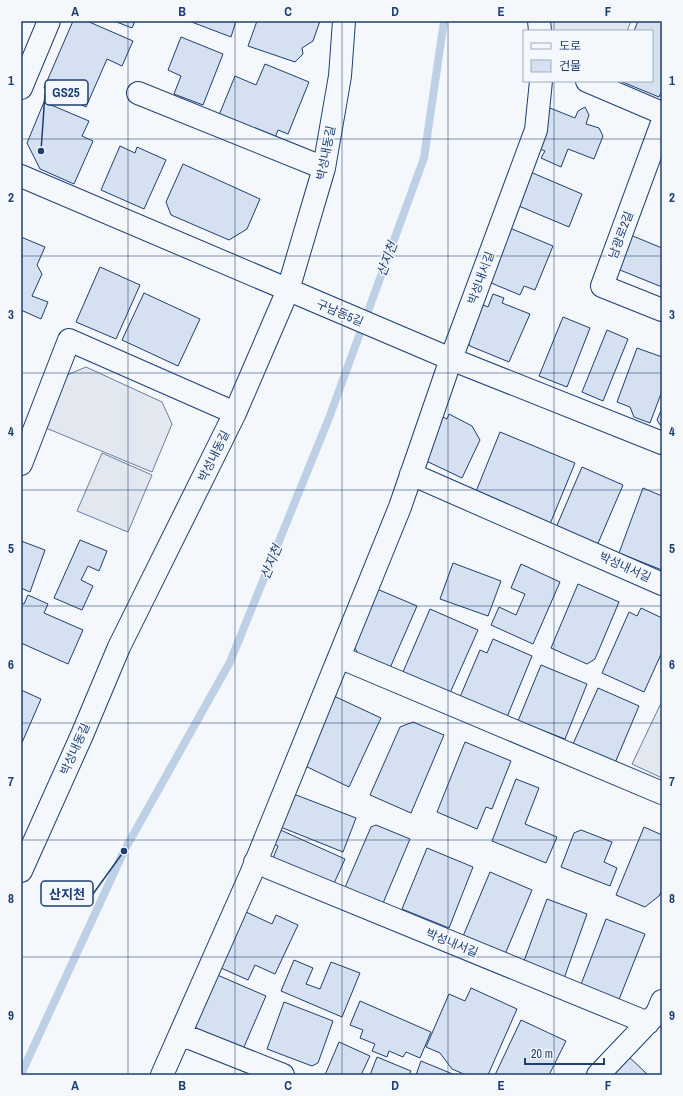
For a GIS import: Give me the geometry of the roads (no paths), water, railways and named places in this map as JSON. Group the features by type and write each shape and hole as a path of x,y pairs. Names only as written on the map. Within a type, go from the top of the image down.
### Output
{"street":[{"path":"21,88 49,21"},
{"name":"박성내동길","path":"21,870 82,735 119,647 235,413 288,290 324,168 340,76 344,21"},
{"name":"박성내서길","path":"162,1075 255,862 400,507 451,359 536,130 541,82"},
{"path":"588,82 662,112"},
{"path":"138,93 324,168"},
{"name":"남광로2길","path":"662,123 602,286 662,310"},
{"name":"구남동5길","path":"21,176 412,343 662,443"},
{"path":"21,464 69,340 235,413"},
{"name":"박성내서길","path":"411,474 662,584"},
{"path":"339,657 662,793"},
{"name":"박성내서길","path":"255,862 648,1023"},
{"path":"598,1075 657,1013 662,1001"},
{"path":"180,1034 283,1075"}],"waterway":[{"name":"산지천","path":"21,1074 124,851 230,662 329,418 424,158 444,21"}],"place":[{"name":"GS25","path":"41,151"},
{"name":"산지천","path":"124,851"}]}
